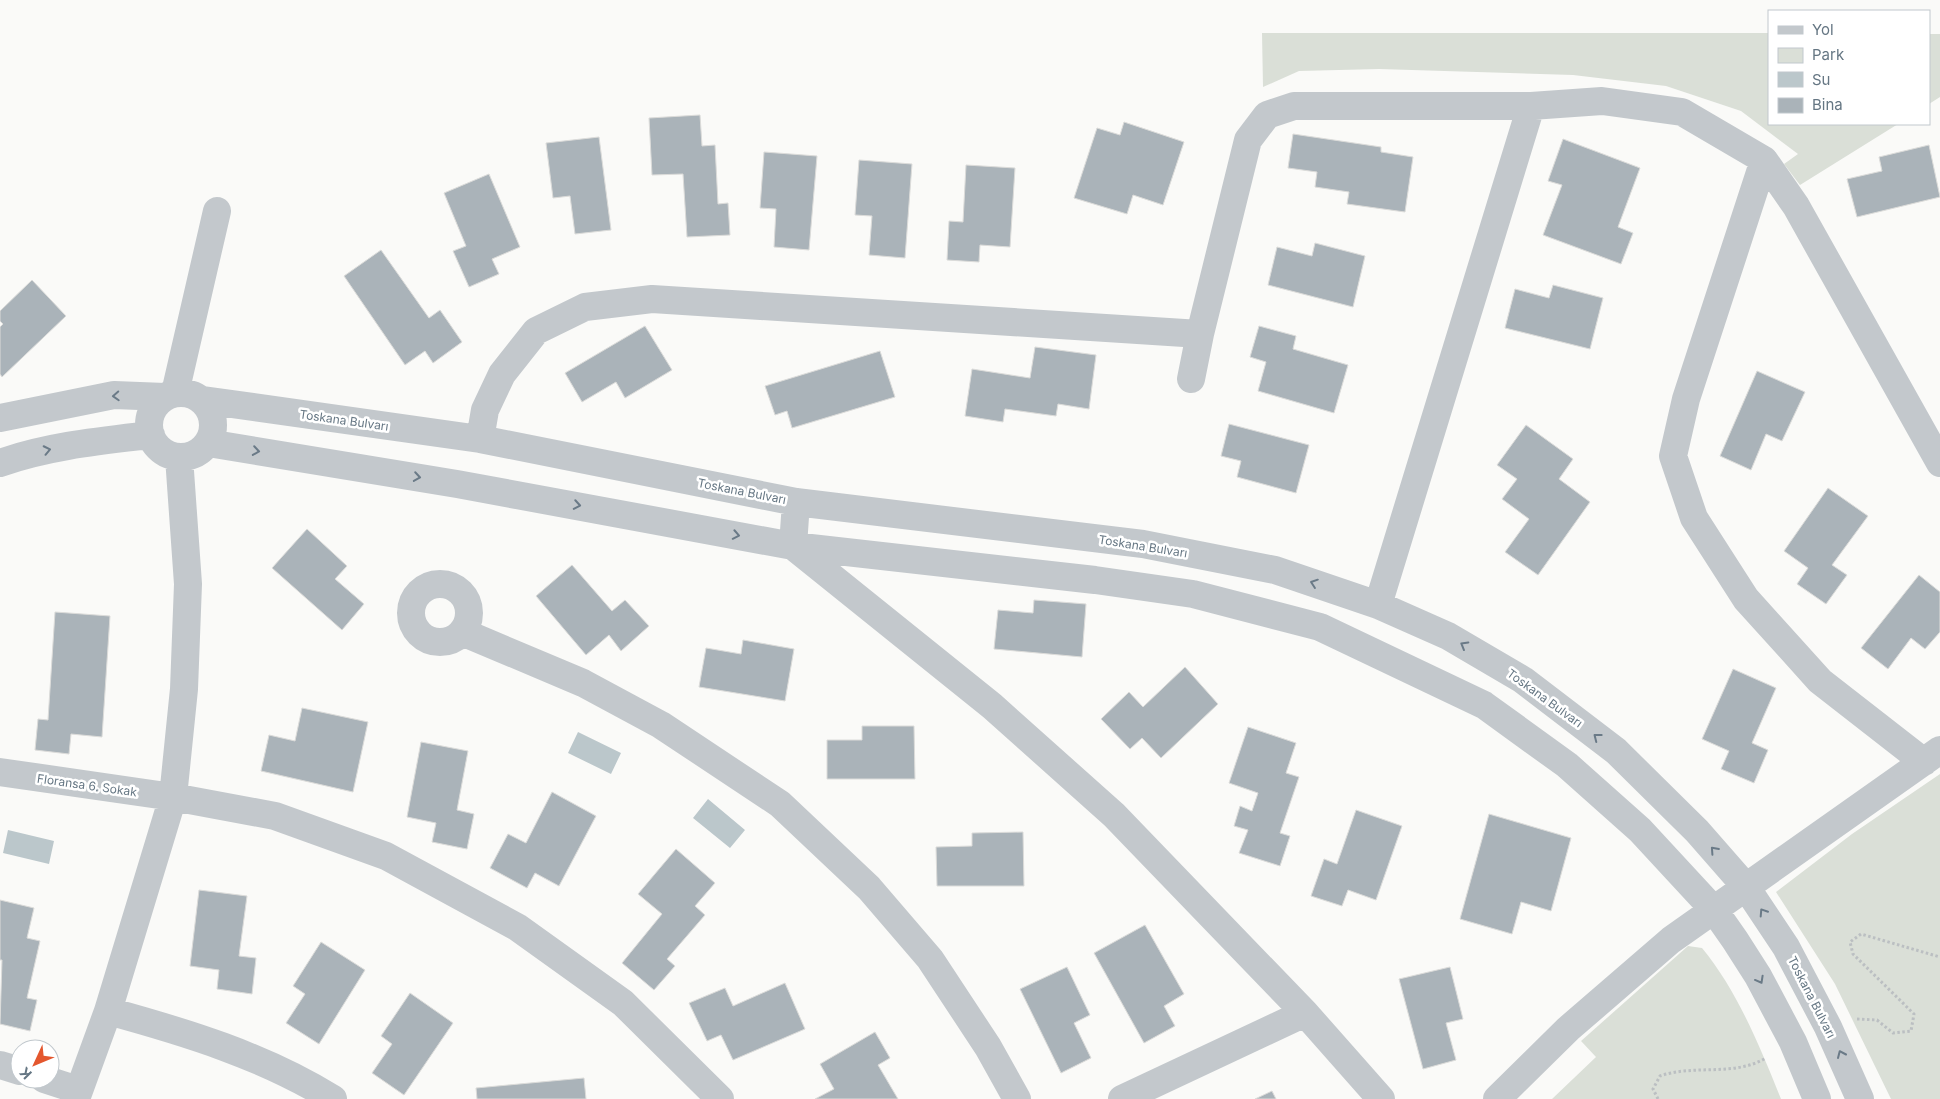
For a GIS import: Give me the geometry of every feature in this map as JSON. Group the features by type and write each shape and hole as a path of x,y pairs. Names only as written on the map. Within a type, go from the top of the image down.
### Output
{"street":[{"path":"1191,378 1248,140 1267,115 1294,106 1531,106 1602,101 1682,112 1764,160 1796,206 1940,463"},
{"path":"1378,605 1531,106"},
{"path":"1498,1099 1568,1029 1671,940 1932,756 1820,680 1746,599 1694,518 1673,456 1686,399 1764,160"},
{"path":"203,400 213,416 212,434 208,443 196,454 179,457 161,450 151,435 149,424 151,413 156,404 170,395 216,211"},
{"path":"480,439 486,410 502,374 536,331 585,307 652,300 1200,334"},
{"name":"Toskana Bulvarı","path":"0,418 114,395 194,395 203,400 480,439 796,502 1142,544 1275,570 1378,605 1448,636 1523,680 1616,751 1697,831 1746,887 1786,947 1828,1027 1860,1099"},
{"path":"0,463 19,456 88,442 151,435"},
{"path":"208,443 466,485 793,546 1095,580 1193,594 1320,628 1484,705 1568,765 1640,830 1714,910 1758,976 1793,1042 1817,1099"},
{"path":"60,1087 77,1095 108,1011 173,797 184,689 188,584 179,457"},
{"path":"793,546 796,502"},
{"path":"793,546 992,706 1114,815 1305,1013 1381,1099"},
{"path":"462,632 583,684 660,725 780,804 869,888 930,959 988,1047 1017,1099"},
{"name":"Floransa 6. Sokak","path":"0,772 173,797 275,816 386,856 517,927 623,1003 720,1099"},
{"path":"108,1011 179,1030 254,1059 314,1087 333,1099"},
{"path":"1122,1099 1305,1013"}],"path":[{"path":"1828,1027 1839,1021 1862,1018 1877,1020 1893,1033 1912,1030 1914,1014 1853,954 1850,942 1861,934 1940,957"},
{"path":"1658,1099 1653,1089 1660,1076 1673,1071 1714,1070 1754,1065 1793,1042"}],"green space":[{"path":"1262,33 1768,33 1768,125 1896,125 1800,185 1784,164 1798,154 1741,111 1666,86 1573,75 1379,69 1299,71 1263,87"},
{"path":"1930,34 1940,34 1940,97 1930,103"},
{"path":"1940,774 1940,1099 1891,1099 1835,984 1776,892 1852,834"},
{"path":"1688,946 1702,948 1726,982 1747,1020 1781,1099 1552,1099 1596,1057 1581,1041"}],"water":[{"path":"578,732 621,753 611,774 568,753"},
{"path":"708,799 745,830 730,848 693,818"},
{"path":"8,830 54,841 49,864 3,853"}],"building":[{"path":"700,115 702,146 715,145 718,204 728,203 730,235 687,237 683,174 652,175 649,118"},
{"path":"1124,122 1184,142 1163,205 1133,195 1127,214 1074,198 1097,128 1120,135"},
{"path":"1293,134 1381,147 1381,152 1413,157 1405,212 1347,204 1349,192 1315,187 1317,172 1288,168"},
{"path":"599,137 611,230 575,234 570,196 553,198 546,143"},
{"path":"1563,139 1640,168 1618,227 1633,233 1621,264 1543,235 1562,185 1548,181"},
{"path":"1929,145 1940,197 1857,217 1847,179 1882,171 1879,157"},
{"path":"764,152 817,156 809,250 774,247 776,209 760,208"},
{"path":"859,160 912,164 905,258 869,255 872,216 855,215"},
{"path":"966,165 1015,168 1010,247 980,245 979,262 947,260 949,221 963,222"},
{"path":"489,174 520,247 492,259 499,274 469,287 453,251 466,246 444,193"},
{"path":"1315,243 1365,256 1353,307 1268,285 1277,247 1312,256"},
{"path":"381,250 429,318 440,310 462,342 433,363 425,351 405,365 344,276"},
{"path":"32,280 66,316 2,377 0,374 0,327 3,324 0,321 0,311"},
{"path":"1553,285 1603,298 1590,349 1505,328 1515,289 1549,298"},
{"path":"645,326 672,370 625,398 616,382 582,402 565,373"},
{"path":"1259,326 1296,336 1293,349 1348,365 1334,413 1258,391 1266,362 1250,357"},
{"path":"1035,347 1096,355 1089,409 1058,404 1056,416 1005,409 1003,422 965,416 972,369 1030,378"},
{"path":"880,351 895,397 792,428 787,411 775,415 765,386"},
{"path":"1757,371 1805,392 1782,441 1766,434 1751,470 1720,456"},
{"path":"1229,424 1309,445 1296,493 1237,477 1241,461 1221,456"},
{"path":"1526,425 1573,459 1559,479 1590,502 1538,575 1505,552 1529,519 1502,499 1517,479 1497,465"},
{"path":"1828,488 1868,516 1832,565 1847,575 1826,604 1797,584 1808,568 1784,551"},
{"path":"307,529 347,566 335,579 364,604 342,630 272,568"},
{"path":"572,565 612,611 625,600 649,626 621,651 609,635 586,655 536,596"},
{"path":"1919,575 1940,592 1940,632 1925,649 1911,638 1888,669 1861,648"},
{"path":"1034,600 1086,604 1082,657 994,649 998,610 1033,613"},
{"path":"55,612 110,616 102,737 71,734 69,754 35,750 38,719 48,720"},
{"path":"743,640 794,649 785,701 699,687 706,648 741,654"},
{"path":"1185,667 1218,704 1161,758 1142,738 1130,749 1101,719 1129,692 1143,707"},
{"path":"1733,669 1776,688 1752,743 1768,750 1754,783 1721,769 1729,751 1702,739"},
{"path":"302,708 368,722 353,792 261,771 269,735 295,741"},
{"path":"862,726 914,726 915,779 827,779 827,740 862,740"},
{"path":"1248,727 1296,743 1286,773 1299,777 1280,833 1290,836 1280,866 1239,853 1248,830 1234,826 1240,806 1252,811 1258,793 1229,783"},
{"path":"421,742 468,751 457,810 474,814 467,849 432,842 436,823 407,817"},
{"path":"552,792 596,816 559,886 535,873 527,888 490,868 508,834 526,843"},
{"path":"1356,810 1402,826 1376,900 1348,890 1342,906 1311,896 1324,859 1337,864"},
{"path":"1489,814 1571,838 1551,911 1521,902 1512,934 1460,919"},
{"path":"1023,832 1024,886 937,886 936,847 972,846 972,833"},
{"path":"676,849 715,883 695,906 705,915 667,959 675,966 654,990 622,963 662,914 638,894"},
{"path":"199,890 247,896 239,956 256,958 252,994 217,989 219,970 190,966"},
{"path":"0,900 34,908 27,938 40,941 27,998 37,1000 30,1031 0,1024 2,960 0,960"},
{"path":"1145,925 1184,994 1164,1006 1175,1026 1144,1043 1094,953"},
{"path":"321,942 365,970 319,1044 286,1023 305,994 293,986"},
{"path":"1067,967 1090,1015 1074,1023 1091,1058 1061,1073 1020,989"},
{"path":"1450,967 1463,1019 1446,1023 1456,1060 1423,1069 1399,979"},
{"path":"785,983 805,1029 733,1060 721,1035 707,1041 689,1003 725,988 733,1006"},
{"path":"410,993 453,1023 404,1095 372,1073 392,1044 381,1036"},
{"path":"875,1032 890,1058 878,1065 898,1099 815,1099 834,1089 820,1064"},
{"path":"584,1078 586,1099 477,1099 476,1088"},
{"path":"1272,1091 1276,1099 1255,1099"}]}
